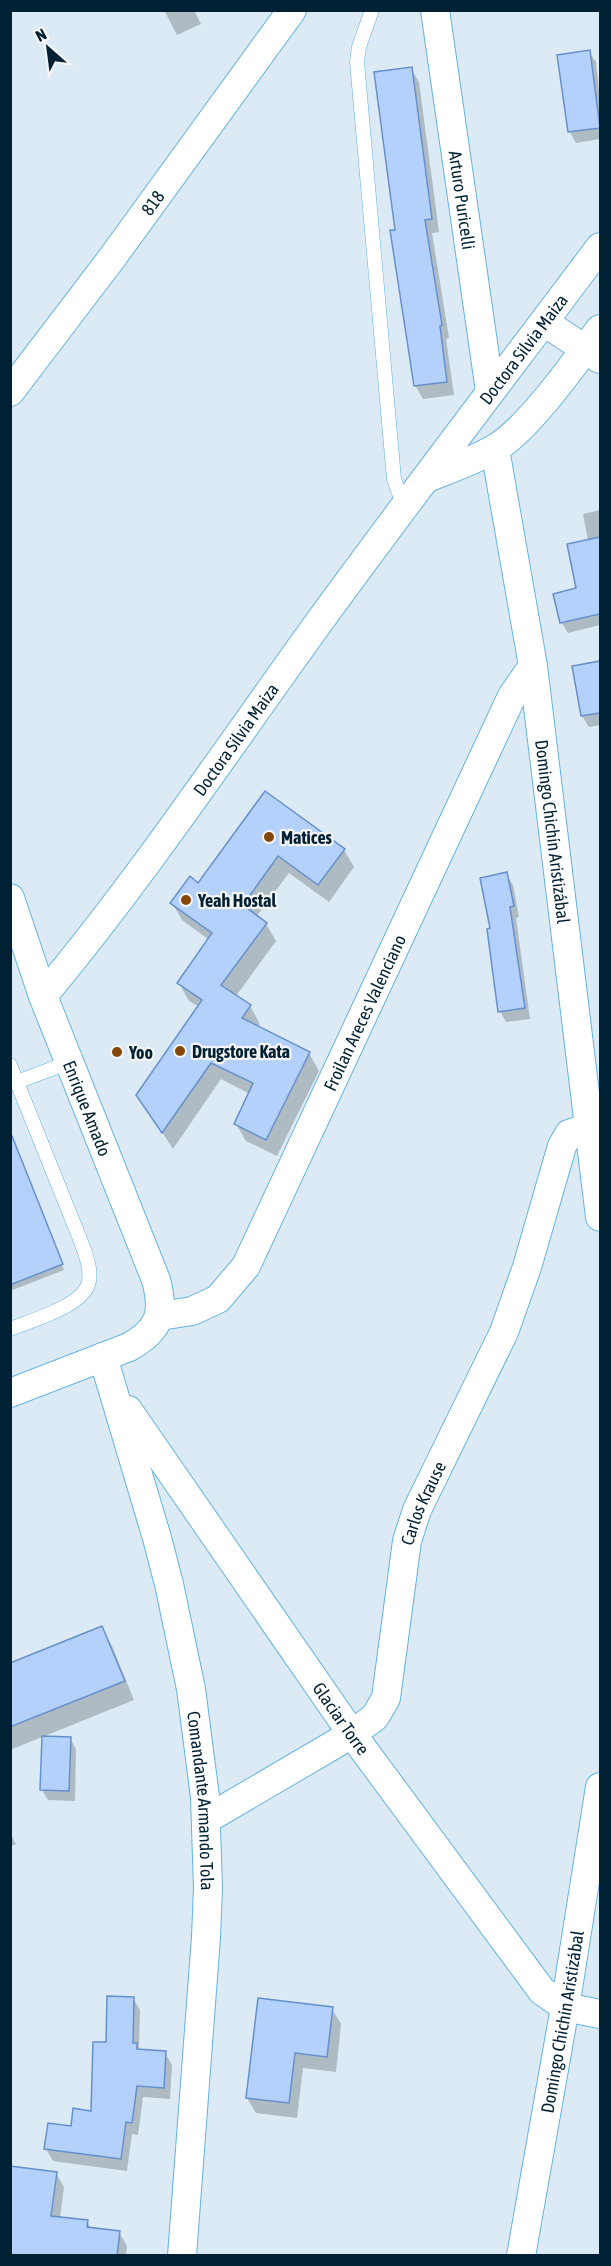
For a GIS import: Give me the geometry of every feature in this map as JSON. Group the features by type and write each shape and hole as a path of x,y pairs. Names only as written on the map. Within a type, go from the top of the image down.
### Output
{"street":[{"name":"818","path":"10,392 112,258 292,10"},
{"name":"Arturo Puricelli","path":"435,10 490,391"},
{"name":"Doctora Silvia Maiza","path":"43,996 95,934 404,507 600,247"},
{"path":"544,322 595,346"},
{"name":"Doctora Silvia Maiza","path":"425,479 495,448 532,414 595,346"},
{"name":"Domingo Chichín Aristizábal","path":"495,448 533,666 591,1070 589,1127 600,1217"},
{"name":"Froilan Areces Valenciano","path":"160,1316 192,1311 218,1299 246,1266 512,696 533,666"},
{"name":"Enrique Amado","path":"13,913 43,996 156,1280 160,1299 160,1316"},
{"name":"Carlos Krause","path":"207,1819 352,1734 375,1717 386,1698 407,1541 417,1510 504,1332 527,1267 562,1146 569,1134 589,1127"},
{"path":"10,1393 141,1341 152,1330 160,1316"},
{"name":"Comandante Armando Tola","path":"103,1357 169,1584 191,1689 207,1819 206,1937 182,2256"},
{"name":"Glaciar Torre","path":"112,1388 352,1734 542,1990 565,2007 600,2014"},
{"name":"Domingo Chichín Aristizábal","path":"521,2256 565,2007 600,1787"}],"lane":[{"path":"372,10 359,47 357,62 394,480 404,507"},
{"path":"17,1082 70,1062"},
{"path":"10,1065 89,1264 89,1283 83,1295 67,1306 10,1329"}],"building":[{"path":"590,50 600,128 568,132 557,55"},
{"path":"412,67 432,219 425,220 442,325 440,326 447,382 414,386 390,230 395,230 374,72"},
{"path":"600,537 600,614 560,623 553,594 576,588 567,544"},
{"path":"600,661 600,713 581,716 572,666"},
{"path":"265,791 345,849 318,885 278,856 243,905 267,923 221,985 251,1005 242,1018 310,1052 266,1140 234,1124 253,1083 211,1063 162,1133 136,1095 202,1000 177,983 212,933 170,903 190,876 198,883"},
{"path":"507,872 514,906 510,907 525,1008 498,1012 487,929 490,928 480,878"},
{"path":"12,1136 63,1264 10,1285 10,1137"},
{"path":"102,1626 125,1681 10,1727 10,1663"},
{"path":"42,1736 71,1737 69,1791 40,1790"},
{"path":"107,1996 134,1997 133,2043 137,2043 137,2049 166,2051 164,2088 137,2086 132,2123 126,2122 121,2159 44,2149 48,2123 71,2126 73,2108 91,2111 93,2042 106,2042"},
{"path":"258,1998 333,2007 327,2057 295,2053 289,2103 246,2098"},
{"path":"10,2166 57,2172 51,2216 88,2220 87,2227 120,2231 117,2256 10,2256"}],"place":[{"name":"Matices","path":"269,837"},
{"name":"Yeah Hostal","path":"186,900"},
{"name":"Drugstore Kata","path":"180,1051"},
{"name":"Yoo","path":"117,1052"}]}
